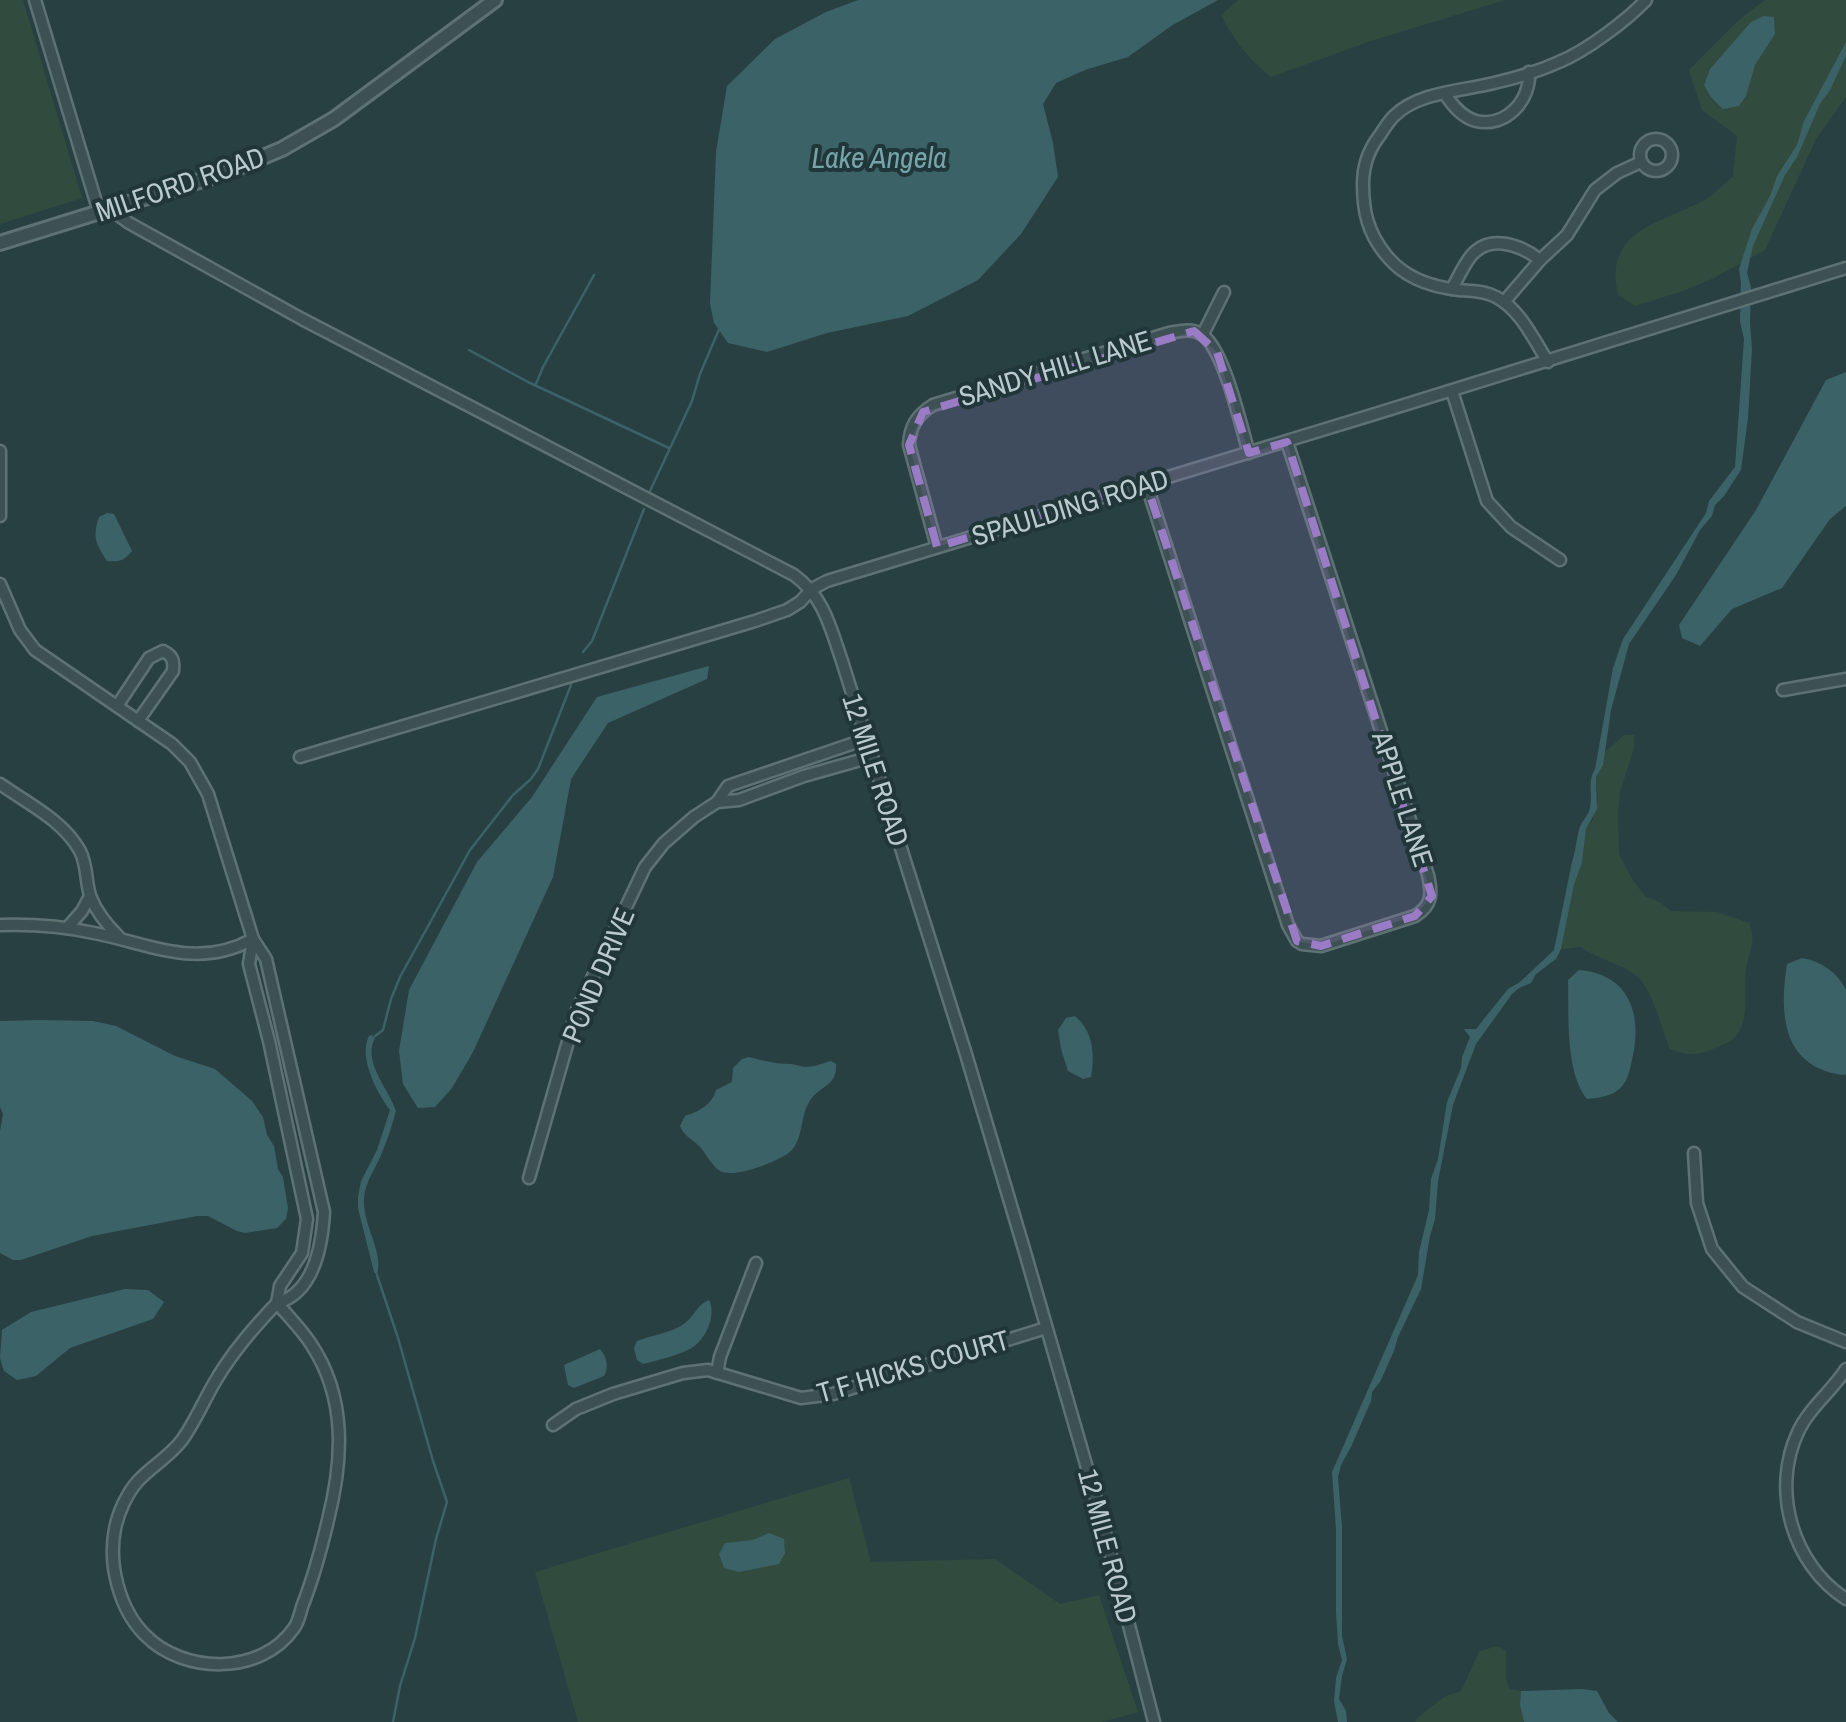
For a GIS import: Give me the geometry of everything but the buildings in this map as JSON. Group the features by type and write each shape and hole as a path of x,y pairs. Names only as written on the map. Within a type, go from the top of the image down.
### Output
{"street":[{"path":"35,0 105,211 302,320 794,576 812,589"},
{"name":"MILFORD ROAD","path":"0,242 225,173 282,149 334,119 496,0"},
{"path":"1548,362 1517,314 1504,302 1482,292 1424,284 1388,258 1370,233 1363,206 1363,172 1371,146 1394,116 1423,99 1499,82 1563,61 1628,19 1646,0"},
{"path":"1445,94 1455,109 1466,116 1476,121 1495,121 1522,102 1530,72"},
{"path":"1504,302 1567,235 1596,190 1617,173 1641,162"},
{"path":"1452,289 1468,258 1484,244 1515,244 1540,260"},
{"name":"SPAULDING ROAD","path":"300,757 787,610 827,581 1846,268"},
{"path":"1224,292 1203,334 1217,352 1249,453"},
{"name":"SANDY HILL LANE","path":"938,547 908,445 910,430 923,412 934,405 1170,333 1194,330 1203,334"},
{"path":"1452,391 1487,501 1511,528 1560,560"},
{"name":"APPLE LANE","path":"1146,483 1288,925 1297,941 1320,946 1415,916 1426,908 1432,896 1287,442"},
{"path":"0,451 0,516"},
{"path":"0,584 20,630 36,650 172,744 190,762 208,794 253,939 266,959 324,1212 322,1240 313,1270 291,1299 278,1303 248,1334 183,1438 137,1482 115,1529 114,1564 122,1602 145,1635 175,1656 210,1664 252,1659 282,1641 295,1627 311,1584 338,1482 341,1427 332,1384 312,1345 278,1303 280,1286 302,1253 307,1219 249,964 253,939"},
{"name":"12 MILE ROAD","path":"812,589 824,607 965,1052 1100,1513 1154,1722"},
{"path":"118,706 149,658 162,652 169,654 174,661 173,671 138,721"},
{"path":"1783,690 1846,679"},
{"name":"POND DRIVE","path":"529,1178 577,1010 645,868 664,843 717,802 728,786 866,739"},
{"name":"POND DRIVE","path":"717,802 739,800 871,757"},
{"path":"798,761 804,776"},
{"path":"0,784 72,839 86,867 90,896 120,938"},
{"path":"67,928 90,896"},
{"path":"0,924 67,928 167,952 205,954 236,949 253,939"},
{"path":"1694,1153 1697,1202 1712,1249 1744,1287 1797,1322 1846,1342"},
{"path":"717,1374 756,1262"},
{"name":"T F HICKS COURT","path":"553,1425 576,1408 683,1373 708,1370 801,1398 816,1397 1046,1328"},
{"path":"1846,1369 1799,1430 1789,1463 1787,1499 1790,1520 1804,1555 1825,1582 1846,1600"}],"highlighted area":[{"path":"1194,331 1217,352 1249,453 1287,442 1432,896 1415,916 1321,946 1297,941 1146,483 937,547 909,445 923,412"}],"green space":[{"path":"0,0 23,0 82,198 0,224"},
{"path":"1238,0 1505,0 1271,77 1243,49 1221,15"},
{"path":"1765,0 1846,0 1846,97 1816,139 1765,250 1714,278 1635,306 1618,295 1616,274 1626,243 1652,224 1707,199 1733,176 1737,136 1702,110 1689,70","holes":["1775,34 1755,65 1710,69 1730,47"]},
{"path":"1624,735 1634,735 1634,748 1620,792 1619,854 1632,879 1645,896 1671,911 1717,912 1749,923 1751,929 1745,1013 1740,1030 1731,1040 1703,1053 1670,1049 1648,991 1632,972 1581,947 1561,949 1582,863 1586,829 1598,800 1596,778 1603,754"},
{"path":"849,1478 871,1562 995,1559 1060,1604 1099,1595 1138,1712 1102,1722 578,1722 535,1572"},
{"path":"1493,1647 1506,1651 1506,1680 1510,1689 1521,1691 1524,1722 1416,1722 1444,1697 1461,1691 1479,1652"}],"water":[{"name":"Lake Angela","path":"858,0 1218,0 1171,26 1128,57 1056,83 1043,104 1058,177 1021,234 978,280 908,316 827,333 767,352 728,343 714,323 710,304 716,152 727,86 775,39"},
{"path":"1764,16 1774,17 1775,34 1755,65 1746,96 1739,106 1723,109 1704,85 1710,69 1751,22"},
{"path":"1846,42 1846,56 1753,246 1747,273 1751,287 1752,349 1741,470 1629,644 1611,710 1603,765 1596,777 1597,809 1586,829 1582,863 1561,949 1531,983 1512,994 1476,1044 1453,1105 1421,1289 1341,1465 1338,1477 1342,1636 1347,1659 1339,1699 1347,1722 1338,1722 1334,1701 1342,1660 1336,1612 1332,1472 1418,1275 1431,1179 1447,1102 1470,1037 1464,1029 1476,1029 1508,989 1554,950 1579,830 1590,808 1591,779 1613,668 1623,639 1706,513 1709,501 1735,467 1744,339 1739,269 1752,229"},
{"path":"1846,372 1846,506 1830,519 1782,588 1732,609 1700,646 1682,638 1679,625 1756,510 1826,380"},
{"path":"114,514 132,551 118,561 107,561 96,540 99,517"},
{"path":"709,666 707,679 608,723 571,779 553,877 473,1052 452,1088 435,1107 418,1108 403,1084 399,1051 409,990 477,862 532,797 597,697"},
{"path":"1802,958 1828,968 1846,990 1844,1075 1808,1062 1789,1036 1784,1001 1787,964"},
{"path":"1579,970 1596,973 1620,987 1633,1010 1635,1024 1633,1055 1625,1082 1611,1094 1587,1099 1575,1074 1570,1042 1568,980"},
{"path":"1075,1016 1086,1029 1092,1052 1091,1077 1083,1079 1068,1071 1058,1030 1066,1018"},
{"path":"0,1021 93,1021 116,1026 175,1056 215,1069 252,1101 263,1117 283,1177 286,1219 277,1228 245,1233 208,1216 197,1216 92,1236 21,1260 0,1253"},
{"path":"372,1035 374,1066 396,1111 364,1199 378,1257 377,1275 358,1208 361,1181 377,1150 390,1110 367,1064 366,1045"},
{"path":"749,1057 806,1067 831,1061 836,1064 836,1071 808,1105 792,1150 757,1168 727,1173 714,1166 680,1126 685,1116 704,1107 716,1090 732,1082 733,1068"},
{"path":"125,1289 148,1290 164,1302 153,1319 70,1348 36,1376 17,1380 4,1371 0,1358 2,1330 31,1312"},
{"path":"709,1300 710,1320 695,1345 643,1364 637,1360 637,1341 680,1326"},
{"path":"600,1349 606,1362 604,1376 574,1388 568,1385 564,1365"},
{"path":"769,1533 784,1539 785,1553 779,1564 739,1572 724,1568 719,1554 725,1543 753,1540"},
{"path":"1521,1691 1597,1691 1618,1722 1524,1722"}],"waterway":[{"path":"536,384 594,275"},
{"path":"650,491 692,401 720,327"},
{"path":"469,350 669,448"},
{"path":"583,652 592,641 644,509"},
{"path":"375,1036 383,1030 400,977 470,850 538,769 571,685"},
{"path":"377,1275 447,1502 393,1722"}]}
